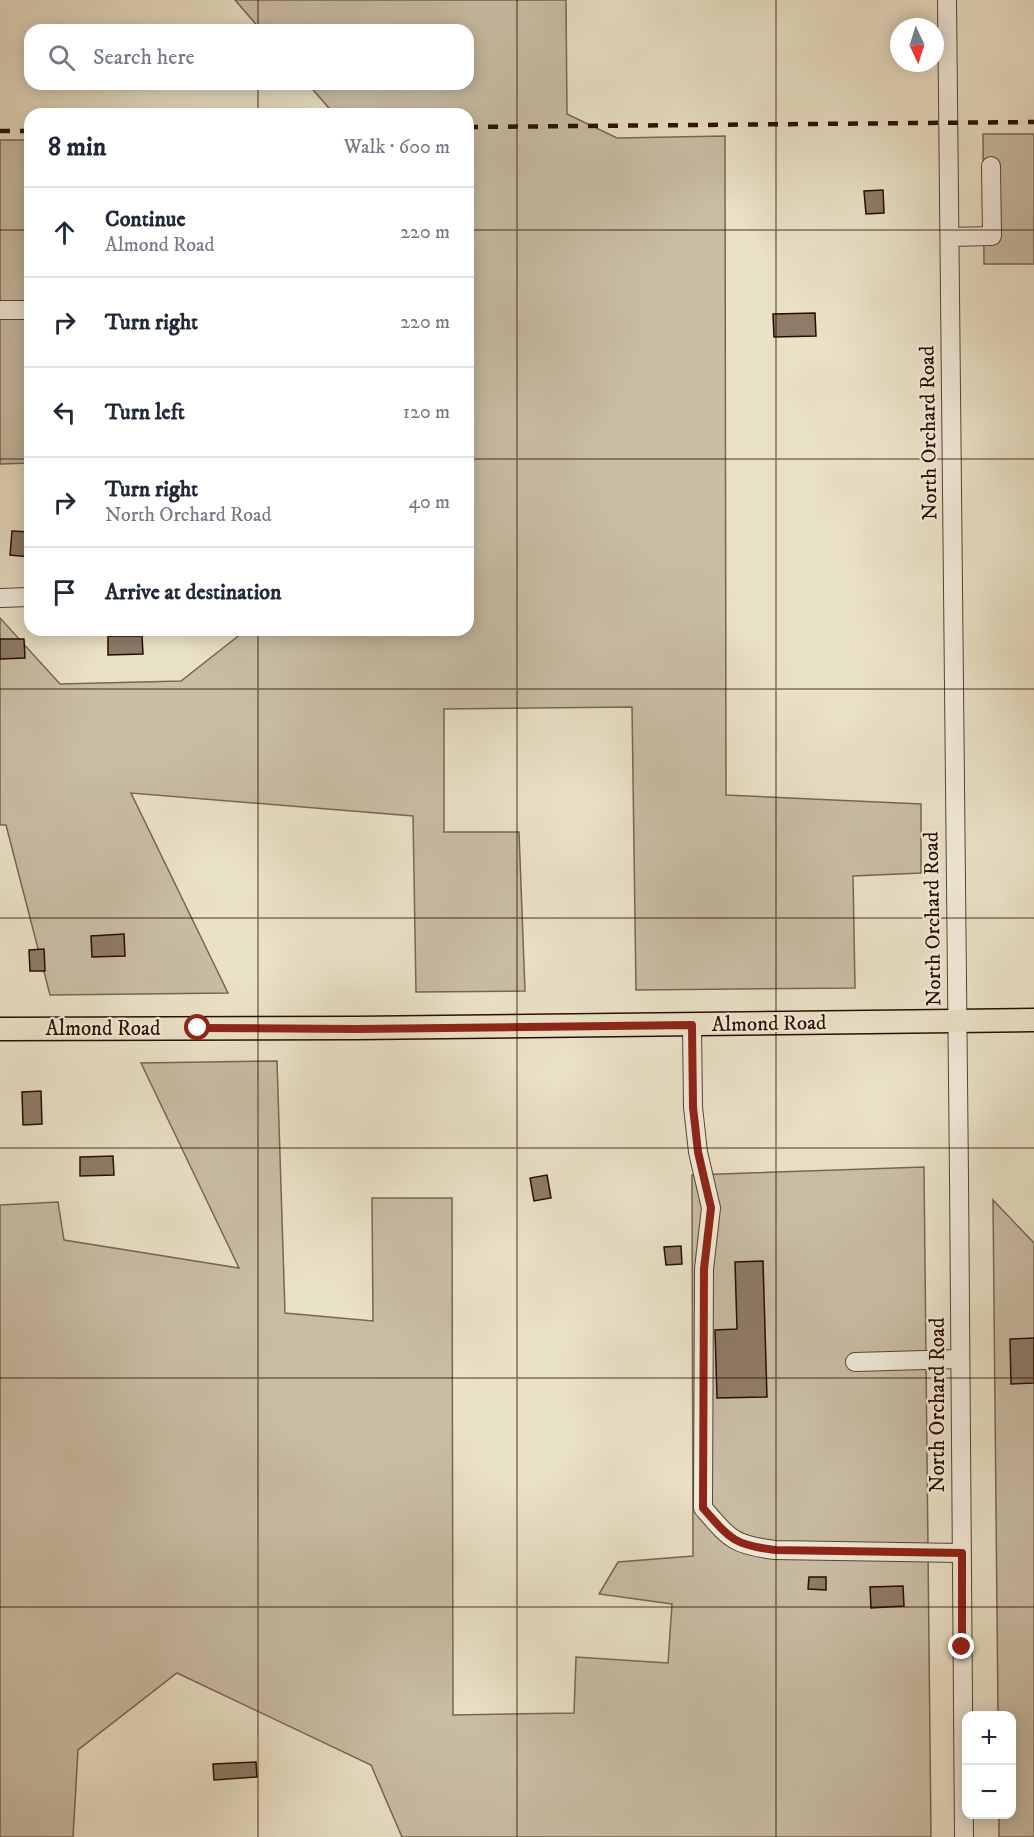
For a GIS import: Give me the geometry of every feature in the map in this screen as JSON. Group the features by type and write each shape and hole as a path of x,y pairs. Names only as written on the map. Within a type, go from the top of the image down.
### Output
{"main road":[{"name":"Almond Road","path":"0,1029 357,1029 1034,1020"}],"street":[{"name":"North Orchard Road","path":"947,0 964,1837"},
{"path":"950,237 992,236 991,166"},
{"path":"0,310 24,310"},
{"path":"0,598 24,597"},
{"path":"692,1025 693,1107 698,1152 711,1208 704,1269 703,1508 728,1536 750,1547 775,1550 962,1553"},
{"path":"855,1362 960,1359"}],"shaded area":[{"path":"235,0 566,0 567,114 617,138 725,136 726,795 921,804 921,873 853,876 855,988 636,990 632,707 444,709 444,832 519,832 525,991 416,992 413,816 131,793 228,993 50,995 6,825 0,825 0,618 60,684 181,681 238,636 474,636 474,108 329,108 313,90 474,90 474,24 256,24"},
{"path":"983,134 1034,134 1034,264 984,264"},
{"path":"0,140 24,140 24,463 0,464"},
{"path":"277,1061 285,1313 373,1321 372,1198 452,1198 453,1715 574,1713 576,1657 668,1663 672,1604 599,1594 618,1562 693,1556 692,1175 924,1167 931,1837 402,1837 371,1765 177,1673 78,1750 73,1837 0,1837 0,1205 58,1202 64,1240 239,1268 141,1063"},
{"path":"993,1200 1034,1243 1034,1837 999,1837 999,1819 1016,1819 1016,1711 998,1711"}],"building":[{"path":"883,190 884,213 866,214 864,191"},
{"path":"815,313 816,336 774,337 773,314"},
{"path":"12,531 24,532 24,556 10,555"},
{"path":"108,636 142,636 143,654 108,655"},
{"path":"0,639 24,639 25,658 0,659"},
{"path":"124,934 125,956 92,957 91,936"},
{"path":"44,949 45,971 30,971 29,950"},
{"path":"41,1091 42,1124 23,1125 22,1092"},
{"path":"113,1156 114,1175 80,1176 80,1157"},
{"path":"547,1175 551,1198 534,1201 530,1178"},
{"path":"681,1246 682,1264 666,1265 664,1247"},
{"path":"763,1261 767,1397 717,1398 715,1330 737,1329 735,1262"},
{"path":"1034,1338 1034,1383 1011,1384 1010,1339"},
{"path":"809,1577 826,1577 826,1590 808,1589"},
{"path":"903,1586 904,1606 871,1608 870,1587"},
{"path":"256,1762 257,1777 214,1780 213,1764"}],"railway":[{"path":"474,127 1034,122"},
{"path":"0,131 24,131"}],"route":[{"path":"198,1028 357,1029 692,1025 693,1107 698,1152 711,1208 704,1269 703,1508 728,1536 750,1547 775,1550 962,1553 962,1647"}]}
